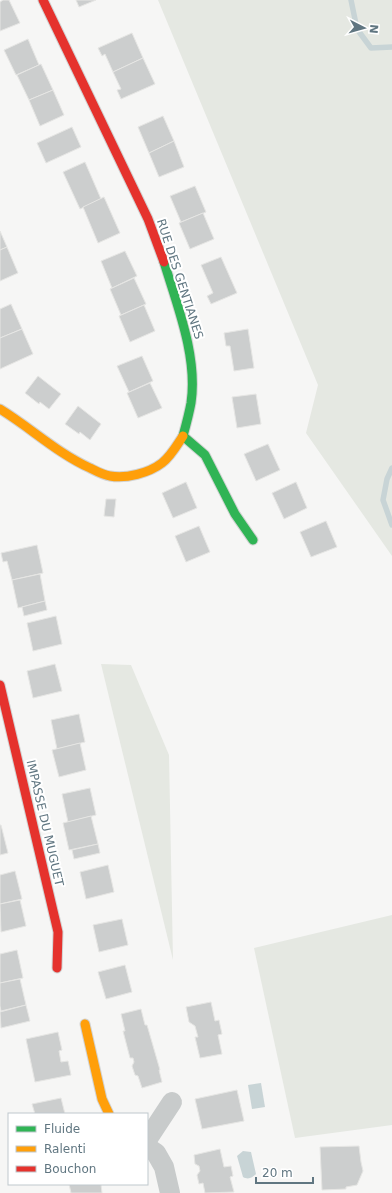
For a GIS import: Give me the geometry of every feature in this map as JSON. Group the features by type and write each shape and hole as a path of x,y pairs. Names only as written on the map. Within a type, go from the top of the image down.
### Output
{"street":[{"name":"RUE DES GENTIANES","path":"43,0 148,219 162,254 189,345 192,374 191,402 183,436"},
{"path":"0,409 15,417 72,459 109,476 128,476 147,471 162,462 183,436 205,455 235,514 253,540"},
{"name":"IMPASSE DU MUGUET","path":"0,685 58,932 57,968"},
{"path":"85,1024 102,1099 109,1113"},
{"path":"148,1138 172,1102"},
{"path":"148,1148 156,1153 164,1167 170,1193"}],"shaded area":[{"path":"158,0 392,0 392,556 306,433 318,385"},
{"path":"101,664 131,665 169,755 173,960"},
{"path":"392,915 392,1125 295,1138 254,948"},
{"path":"261,1083 265,1107 252,1109 248,1085"},
{"path":"243,1151 251,1152 256,1174 250,1178 243,1177 237,1156"}],"building":[{"path":"3,0 9,0 20,23 0,31 0,2"},
{"path":"76,0 96,0 79,7"},
{"path":"132,33 143,58 113,72 105,54 102,56 98,48"},
{"path":"28,39 39,65 16,75 4,50"},
{"path":"143,58 155,84 121,99 117,90 121,89 113,72"},
{"path":"41,64 53,90 29,100 17,75"},
{"path":"53,90 64,115 40,126 29,100"},
{"path":"163,116 174,141 149,153 138,127"},
{"path":"72,127 81,147 46,163 37,143"},
{"path":"174,141 184,167 159,177 149,153"},
{"path":"85,162 101,199 80,209 63,172"},
{"path":"195,186 206,212 181,222 170,196"},
{"path":"104,197 120,233 98,243 83,207"},
{"path":"203,213 214,239 190,249 179,223"},
{"path":"0,231 7,247 0,250"},
{"path":"7,247 18,273 0,281 0,250"},
{"path":"125,251 137,276 112,288 101,261"},
{"path":"221,257 237,293 211,304 207,296 213,293 201,265"},
{"path":"134,278 146,304 121,315 110,289"},
{"path":"11,304 22,329 0,338 0,309"},
{"path":"144,305 155,331 130,342 119,316"},
{"path":"22,329 33,354 0,369 0,338"},
{"path":"248,329 254,368 234,371 230,346 226,346 224,333"},
{"path":"142,356 153,381 129,392 117,366"},
{"path":"38,376 61,394 49,409 40,402 39,404 25,393"},
{"path":"150,383 162,408 138,418 127,393"},
{"path":"256,394 261,424 237,428 232,397"},
{"path":"78,406 101,424 90,440 80,432 79,434 65,424"},
{"path":"268,444 280,470 256,481 244,454"},
{"path":"186,482 197,508 173,518 162,493"},
{"path":"296,482 307,508 284,519 272,493"},
{"path":"106,499 116,499 114,517 104,516"},
{"path":"326,521 337,547 311,557 300,532"},
{"path":"199,526 210,552 186,562 175,536"},
{"path":"37,545 43,573 12,580 7,561 3,562 1,553"},
{"path":"40,574 45,601 18,608 12,580"},
{"path":"45,601 47,610 24,616 22,607"},
{"path":"56,616 62,644 33,651 27,623"},
{"path":"55,664 62,691 33,698 27,671"},
{"path":"79,714 85,742 57,749 51,720"},
{"path":"80,743 86,770 59,777 52,750"},
{"path":"90,788 96,815 68,822 62,794"},
{"path":"91,816 98,844 69,850 63,823"},
{"path":"0,825 8,853 0,855"},
{"path":"98,844 100,853 74,859 72,850"},
{"path":"108,865 114,892 86,899 80,872"},
{"path":"15,871 22,899 0,904 0,875"},
{"path":"20,900 26,926 1,932 0,904"},
{"path":"122,919 128,945 99,952 93,925"},
{"path":"17,950 23,978 0,983 0,954"},
{"path":"125,965 132,992 106,999 98,972"},
{"path":"20,979 26,1005 1,1011 0,983"},
{"path":"211,1002 215,1021 219,1020 222,1034 218,1035 222,1054 200,1058 195,1037 198,1037 195,1026 189,1022 186,1007"},
{"path":"26,1005 30,1021 1,1028 0,1012"},
{"path":"141,1009 160,1070 162,1082 142,1088 138,1076 135,1075 132,1066 134,1062 133,1058 130,1058 123,1031 125,1031 121,1014"},
{"path":"58,1032 62,1050 59,1051 61,1062 68,1061 71,1075 35,1082 26,1039"},
{"path":"237,1090 244,1121 202,1129 195,1099"},
{"path":"61,1098 65,1113 35,1113 32,1104"},
{"path":"359,1146 363,1171 357,1185 346,1187 346,1189 322,1190 320,1147"},
{"path":"220,1149 224,1167 231,1166 233,1176 230,1177 234,1192 205,1193 203,1183 199,1184 197,1175 200,1171 199,1166 195,1164 194,1155"},
{"path":"69,1185 101,1185 102,1193 71,1193"}],"waterway":[{"path":"351,0 357,29 371,48 392,47"},
{"path":"392,468 387,479 383,500 392,525"}],"traffic: fast":[{"path":"164,262 185,331 192,368 191,403 183,436 205,455 235,514 253,540"}],"traffic: slow":[{"path":"0,409 66,455 97,472 116,477 130,476 157,467 174,450 183,436"},
{"path":"85,1024 102,1099 109,1113"}],"traffic: jam":[{"path":"43,0 148,219 164,262"},
{"path":"0,685 58,932 57,968"}]}
